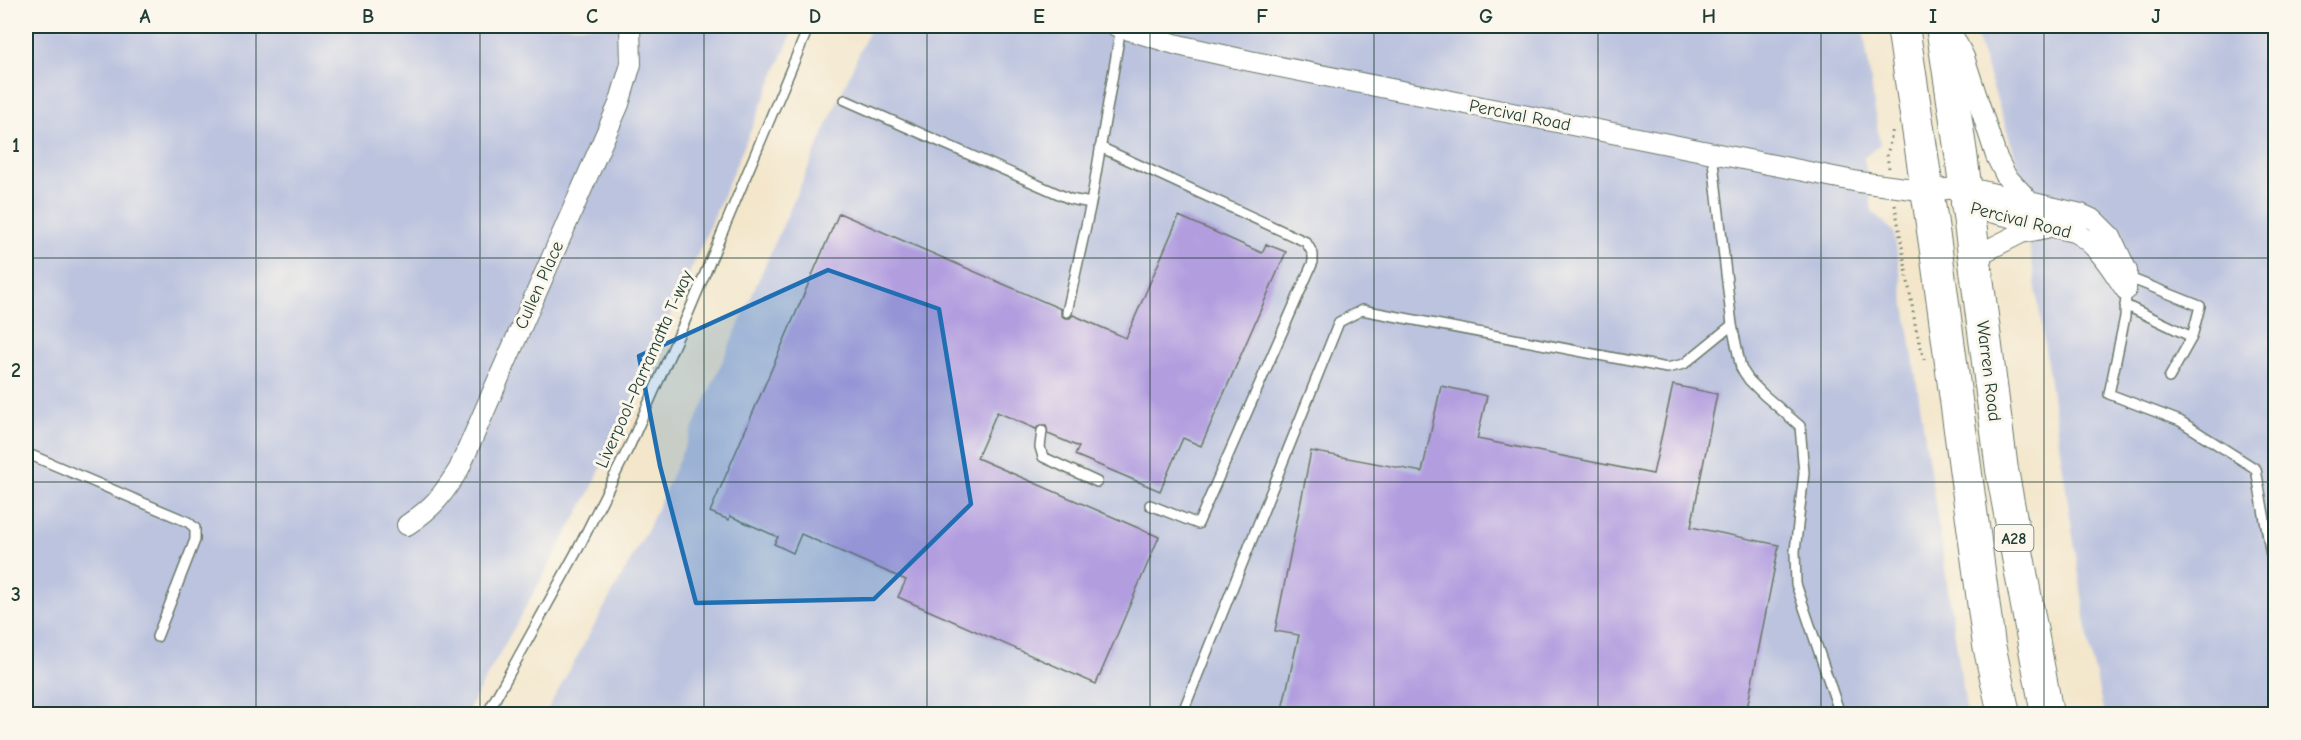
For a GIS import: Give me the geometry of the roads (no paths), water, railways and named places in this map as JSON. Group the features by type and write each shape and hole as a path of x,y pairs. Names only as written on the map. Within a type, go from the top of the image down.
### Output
{"highway":[{"name":"Warren Road","path":"1903,26 1928,191 1989,645 2004,714"},
{"name":"Warren Road","path":"1942,26 2002,470 2047,714"}],"street":[{"name":"Cullen Place","path":"407,525 429,510 443,495 459,469 619,104 631,64 630,26"},
{"name":"Percival Road","path":"1119,26 1178,45 1250,61 1876,186 2030,202 2081,214 2094,220 2111,237 2127,271 2126,291"},
{"path":"1948,26 1964,57 1996,156 2006,176 2030,202"},
{"name":"Percival Road","path":"1966,197 2052,227 2074,232 2085,238 2093,245 2126,291"},
{"path":"1974,257 2021,233 2052,227"}],"lane":[{"name":"Liverpool–Parramatta T-way","path":"487,714 579,548 630,445 693,303 809,26"},
{"path":"1067,312 1090,203 1119,26"},
{"path":"845,100 1070,199 1090,203"},
{"path":"1100,147 1306,242 1313,254 1313,262 1198,524 1150,505"},
{"path":"1712,153 1732,325 1742,368 1749,380 1800,426 1804,473 1795,551 1796,584 1840,714"},
{"path":"2126,291 2200,306 2192,337 2169,378"},
{"path":"2126,291 2192,337"},
{"path":"2126,291 2125,317 2109,394 2180,421 2256,469 2276,583"},
{"path":"1182,714 1339,322 1362,310 1668,368 1684,364 1732,325"},
{"path":"1042,431 1040,447 1043,457 1096,482"},
{"path":"26,453 188,522 195,528 195,540 157,637"}]}
